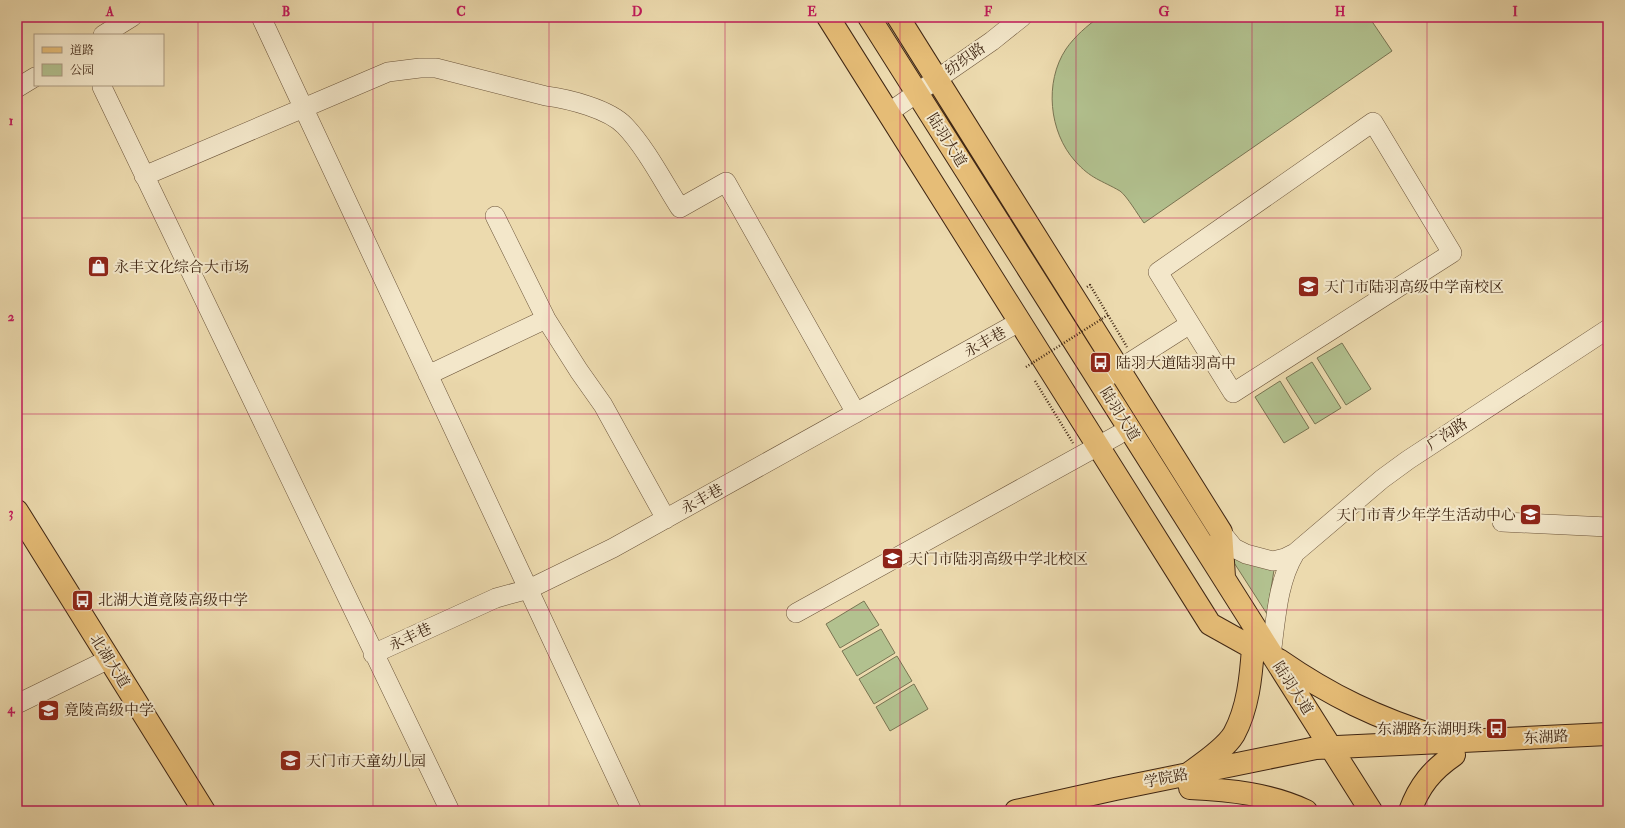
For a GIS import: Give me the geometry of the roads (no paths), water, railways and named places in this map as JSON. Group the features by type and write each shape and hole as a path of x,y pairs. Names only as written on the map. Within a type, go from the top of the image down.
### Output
{"main road":[{"path":"828,17 1019,322 1089,451 1210,624 1262,651 1337,697 1452,748 1430,774 1415,797 1410,811"},
{"name":"陆羽大道","path":"854,17 912,96 1099,382 1224,580 1262,651"},
{"name":"陆羽大道","path":"869,17 912,96 1118,435 1262,651 1328,754 1371,811"},
{"path":"898,17 1221,532 1224,580"},
{"name":"北湖大道","path":"17,511 187,811"},
{"name":"北湖大道","path":"17,538 204,811"},
{"path":"1189,781 1233,735 1245,706 1251,672 1262,651"},
{"name":"东湖路","path":"1328,754 1452,748 1608,734"},
{"name":"东湖路","path":"1452,748 1608,749"},
{"name":"陆羽大道","path":"1328,754 1356,811"},
{"name":"学院路","path":"1016,811 1189,781 1328,754"},
{"path":"1189,781 1276,799 1306,811"},
{"name":"学院路","path":"1084,811 1189,781"}],"street":[{"path":"105,34 132,17"},
{"path":"261,17 302,108 632,811"},
{"name":"纺织路","path":"888,113 1022,17"},
{"path":"144,176 388,72 420,68 436,68 546,96 564,98 611,116 625,126 636,140 680,208 726,182 856,413"},
{"path":"17,88 34,78"},
{"path":"102,87 373,654 450,811"},
{"path":"1373,122 1452,253 1233,392 1190,324 1158,272 1373,122"},
{"path":"495,216 546,319 579,371 603,405 666,519"},
{"path":"428,375 546,319"},
{"name":"永丰巷","path":"373,654 496,598 529,589 613,548 1019,322"},
{"path":"1099,382 1190,324"},
{"name":"广沟路","path":"1295,553 1372,487 1408,460 1608,329"},
{"path":"796,613 1118,435"},
{"path":"1502,522 1608,527"},
{"path":"1221,532 1234,548 1258,559 1273,561 1295,553"},
{"path":"1262,651 1287,566 1295,553"},
{"path":"18,701 102,662"}],"place":[{"name":"永丰文化综合大市场","path":"98,267"},
{"name":"天门市陆羽高级中学南校区","path":"1308,287"},
{"name":"陆羽大道陆羽高中","path":"1100,363"},
{"name":"天门市青少年学生活动中心","path":"1531,515"},
{"name":"天门市陆羽高级中学北校区","path":"893,559"},
{"name":"北湖大道竟陵高级中学","path":"83,600"},
{"name":"竟陵高级中学","path":"49,710"},
{"name":"东湖路东湖明珠","path":"1497,729"},
{"name":"天门市天童幼儿园","path":"290,761"}]}
